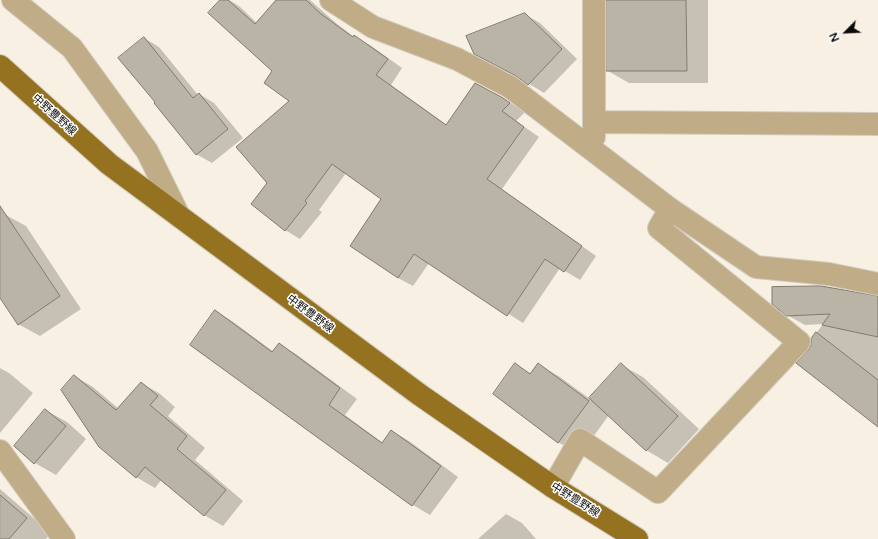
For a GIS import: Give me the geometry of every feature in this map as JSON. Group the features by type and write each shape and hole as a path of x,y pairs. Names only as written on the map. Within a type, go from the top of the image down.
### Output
{"main road":[{"name":"中野豊野線","path":"0,66 109,164 420,395 553,487 637,539"}],"street":[{"path":"13,0 72,48 147,151 179,216"},
{"path":"331,0 373,27 457,59 510,87 670,209 756,267 830,274 878,284"},
{"path":"594,0 594,150"},
{"path":"594,122 878,124"},
{"path":"553,487 580,440 658,492 800,342 659,228 670,209"},
{"path":"0,451 64,539"}],"building":[{"path":"220,0 228,0 255,24 276,0 306,0 321,14 353,37 354,35 388,59 376,75 446,125 475,83 510,103 502,111 524,127 487,179 582,246 564,272 545,259 507,316 414,254 398,278 350,246 381,199 332,164 305,201 307,203 285,231 251,204 267,183 236,147 289,101 264,83 272,71 208,13"},
{"path":"606,0 686,0 687,71 606,71"},
{"path":"525,13 562,49 528,85 516,76 474,54 466,36"},
{"path":"144,37 193,98 199,93 228,129 196,155 154,103 155,102 118,58"},
{"path":"0,206 60,296 18,325 0,298"},
{"path":"821,286 878,296 878,337 822,325 830,314 786,316 772,304 772,287"},
{"path":"215,310 272,352 279,343 340,388 329,405 382,443 391,430 441,466 412,506 190,345"},
{"path":"816,332 878,380 878,427 796,363 808,350 811,345 811,339"},
{"path":"515,363 530,374 538,363 589,401 558,443 493,394"},
{"path":"621,363 678,416 646,451 589,398"},
{"path":"74,375 116,410 141,382 158,396 150,405 187,436 177,449 226,490 204,516 145,467 136,478 99,447 61,390"},
{"path":"45,409 66,426 34,464 14,446"},
{"path":"0,495 27,518 9,539 0,539"}]}
